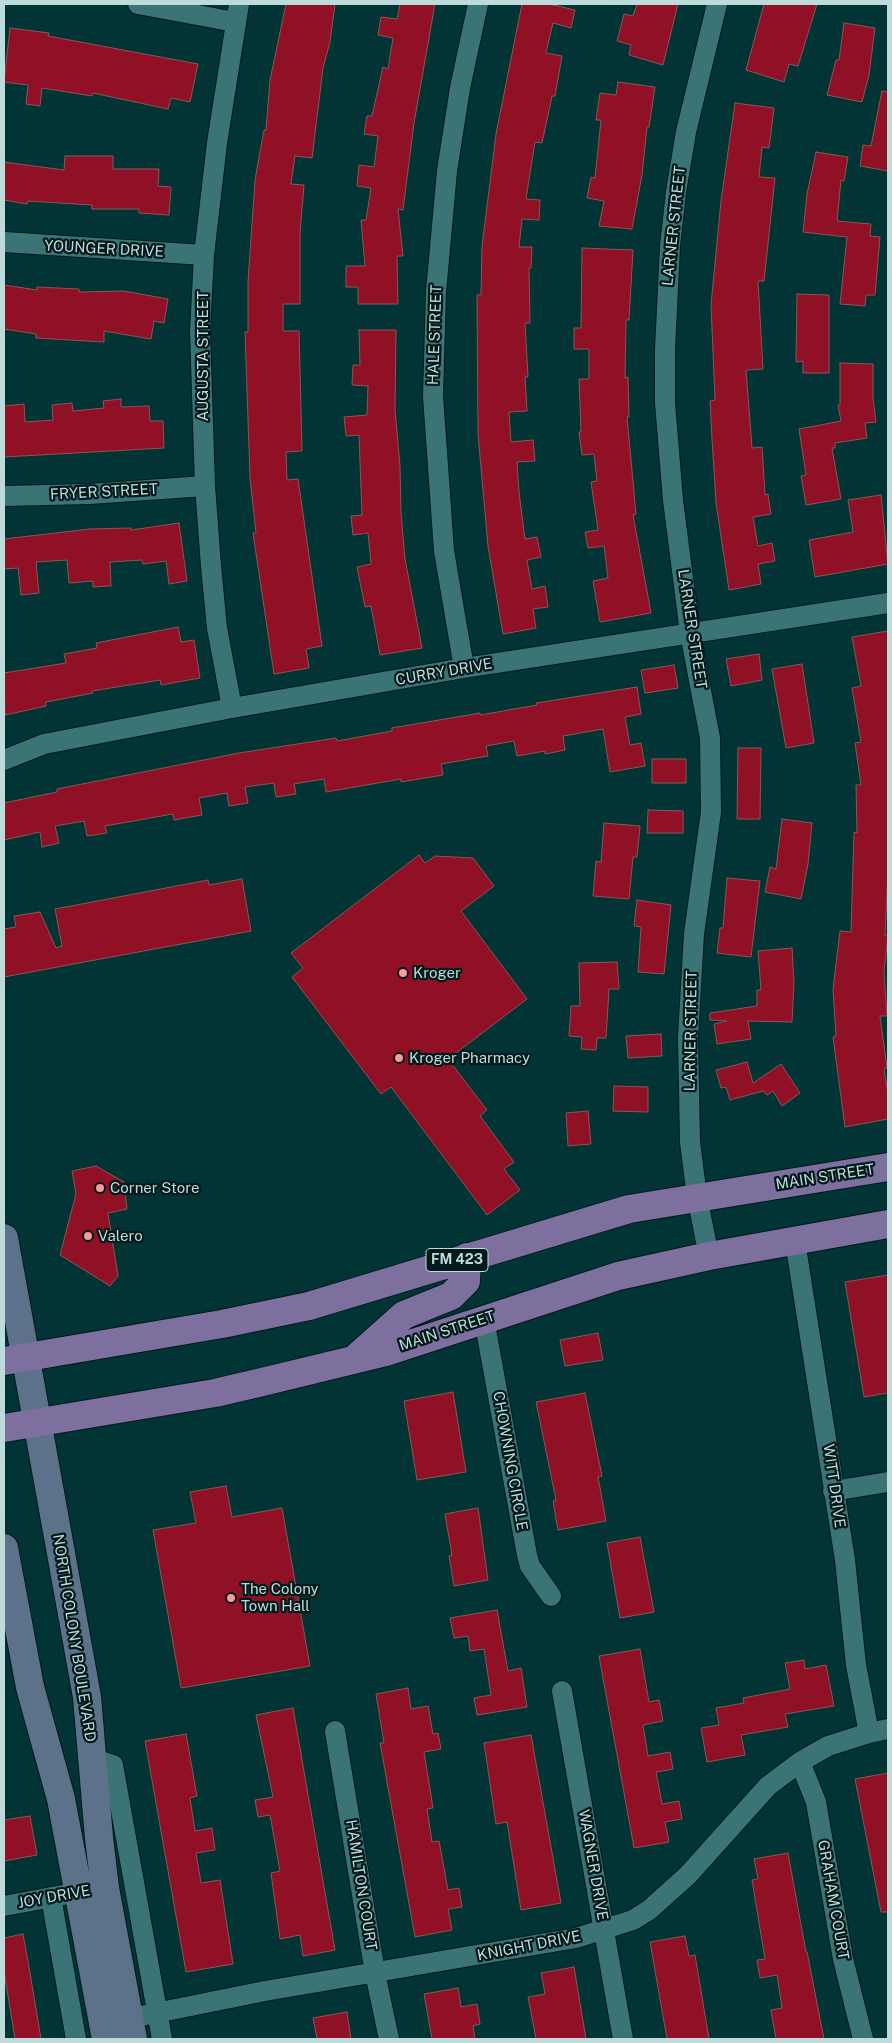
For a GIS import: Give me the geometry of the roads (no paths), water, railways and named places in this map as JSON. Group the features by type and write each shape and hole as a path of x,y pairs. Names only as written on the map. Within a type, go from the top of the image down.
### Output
{"main road":[{"name":"MAIN STREET","path":"15,1359 222,1324 309,1306 629,1208 888,1167"},
{"name":"MAIN STREET","path":"4,1428 215,1393 353,1361 618,1276 709,1256 888,1224"},
{"name":"NORTH COLONY BOULEVARD","path":"4,1238 15,1359 38,1422 87,1697 118,2030"},
{"path":"353,1361 404,1315 451,1296 466,1281 467,1257"},
{"path":"4,1548 30,1688 61,1799 79,1892 118,2030"}],"street":[{"path":"138,4 237,13"},
{"name":"HALE STREET","path":"464,668 444,551 433,396 436,292 447,171 460,88 478,4"},
{"name":"LARNER STREET","path":"709,1256 697,1197 690,1142 688,1037 694,934 711,812 710,738 690,633 673,500 665,403 665,350 670,246 676,192 686,132 717,4"},
{"name":"AUGUSTA STREET","path":"232,708 217,628 205,486 200,331 204,254 217,143 237,13"},
{"name":"YOUNGER DRIVE","path":"4,242 204,254"},
{"name":"FRYER STREET","path":"4,496 89,494 205,486"},
{"name":"CURRY DRIVE","path":"4,760 44,744 232,708 464,668 888,602"},
{"name":"WITT DRIVE","path":"795,1241 852,1606 856,1665 879,1731"},
{"name":"CHOWNING CIRCLE","path":"484,1319 527,1555 530,1566 551,1596"},
{"path":"833,1491 888,1482"},
{"name":"WAGNER DRIVE","path":"562,1690 623,2039"},
{"name":"HAMILTON COURT","path":"335,1730 375,1973 389,2039"},
{"name":"KNIGHT DRIVE","path":"118,2030 157,2012 265,1991 576,1938 633,1920 648,1910 688,1875 768,1786 800,1762 828,1746 879,1731"},
{"path":"94,1759 113,1765 162,2039"},
{"name":"GRAHAM COURT","path":"800,1762 816,1802 843,1959 863,2039"},
{"name":"JOY DRIVE","path":"4,1906 105,1888"},
{"path":"51,1898 76,2039"}],"place":[{"name":"Kroger","path":"403,973"},
{"name":"Kroger Pharmacy","path":"399,1058"},
{"name":"Corner Store","path":"100,1188"},
{"name":"Valero","path":"88,1236"},
{"name":"The Colony Town Hall","path":"231,1598"}]}
